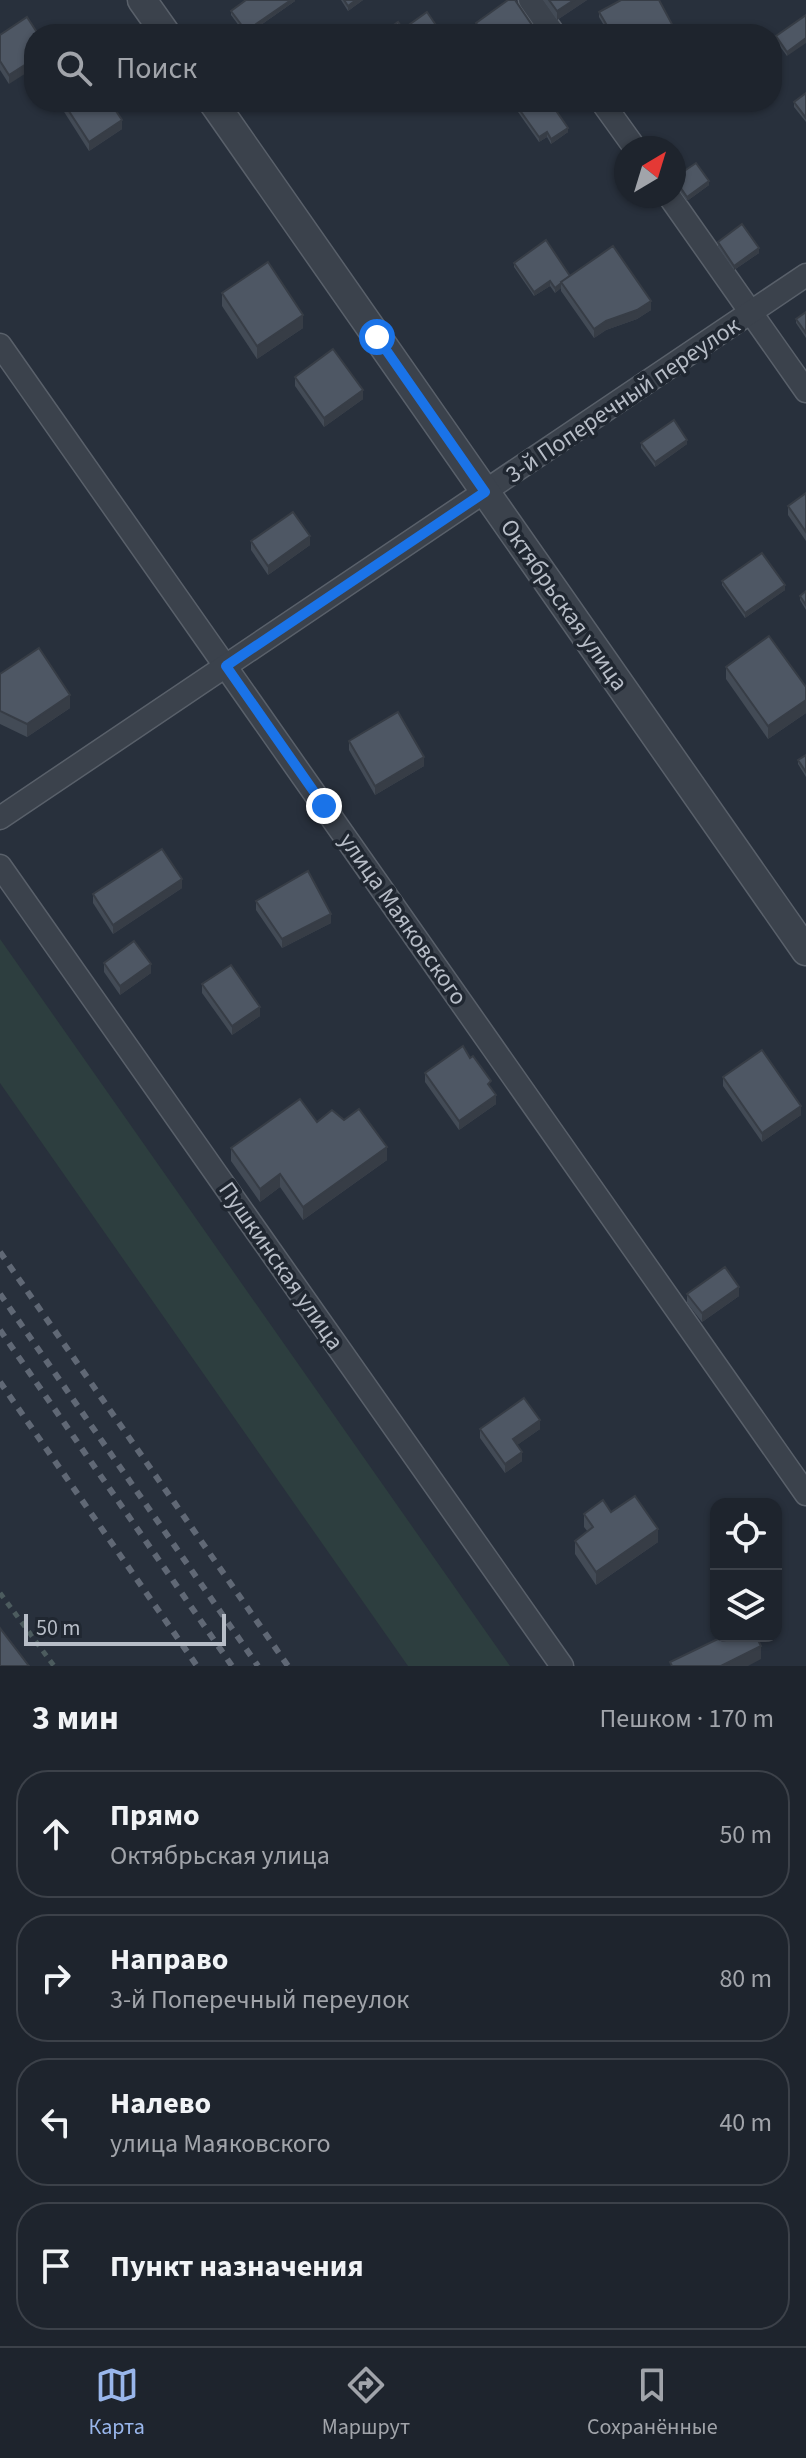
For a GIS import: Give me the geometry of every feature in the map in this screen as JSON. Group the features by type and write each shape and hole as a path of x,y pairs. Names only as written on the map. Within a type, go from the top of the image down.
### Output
{"street":[{"path":"142,0 159,24"},
{"path":"530,0 547,24"},
{"name":"Октябрьская улица","path":"220,112 806,951"},
{"path":"609,112 626,136"},
{"path":"677,208 806,391"},
{"name":"3-й Поперечный переулок","path":"0,818 806,275"},
{"name":"улица Маяковского","path":"0,345 806,1494"},
{"name":"Пушкинская улица","path":"0,866 562,1666"}],"path":[{"path":"0,1593 54,1666"}],"shaded area":[{"path":"0,939 510,1666 408,1666 0,1083"}],"building":[{"path":"246,0 291,0 256,24 241,24 231,11"},
{"path":"508,0 515,0 531,24 477,24"},
{"path":"549,0 574,0 557,11"},
{"path":"621,0 659,0 672,24 606,24 599,12"},
{"path":"427,12 435,24 410,24"},
{"path":"806,15 806,38 787,52 782,45 782,32"},
{"path":"27,17 32,24 24,24 24,65 9,75 0,61 0,35"},
{"path":"806,93 806,118 794,102"},
{"path":"70,112 117,112 122,120 89,142"},
{"path":"521,112 557,112 568,128 551,139 547,132 539,137"},
{"path":"696,163 709,181 687,197 686,196 686,170"},
{"path":"742,224 759,248 734,266 718,242"},
{"path":"546,240 570,276 555,288 550,281 534,292 514,263"},
{"path":"613,246 651,301 594,329 561,282"},
{"path":"268,262 303,315 257,346 222,293"},
{"path":"806,312 806,333 796,319"},
{"path":"333,349 363,390 324,418 295,377"},
{"path":"674,420 687,440 655,462 641,443"},
{"path":"806,493 806,532 788,506"},
{"path":"293,512 310,536 268,566 251,541"},
{"path":"762,553 785,585 745,613 722,581"},
{"path":"806,591 806,605 800,596"},
{"path":"769,636 806,687 806,700 768,726 726,667"},
{"path":"39,648 70,695 27,724 0,711 0,674"},
{"path":"398,712 424,757 375,786 349,741"},
{"path":"806,755 806,772 798,760"},
{"path":"162,849 182,879 113,925 93,894"},
{"path":"308,871 331,914 282,939 256,901"},
{"path":"134,941 151,964 120,986 104,963"},
{"path":"231,965 260,1007 232,1026 202,984"},
{"path":"463,1046 491,1081 488,1084 496,1095 459,1121 425,1073"},
{"path":"762,1050 801,1106 762,1133 723,1077"},
{"path":"300,1099 317,1122 332,1110 344,1120 359,1109 387,1147 303,1207 280,1174 260,1189 231,1148"},
{"path":"725,1267 739,1287 702,1313 687,1294"},
{"path":"524,1398 540,1420 513,1439 522,1452 505,1464 480,1429"},
{"path":"635,1496 658,1529 596,1572 575,1541 593,1527 584,1514 603,1500 611,1512"},
{"path":"0,1628 29,1666 0,1666"},
{"path":"712,1642 759,1642 761,1646 721,1666 672,1666 670,1662"}],"railway":[{"path":"0,1252 288,1666"},
{"path":"0,1294 258,1666"},
{"path":"0,1330 232,1666"},
{"path":"0,1382 197,1666"}],"route":[{"path":"324,806 226,666 485,492 377,337"}]}
